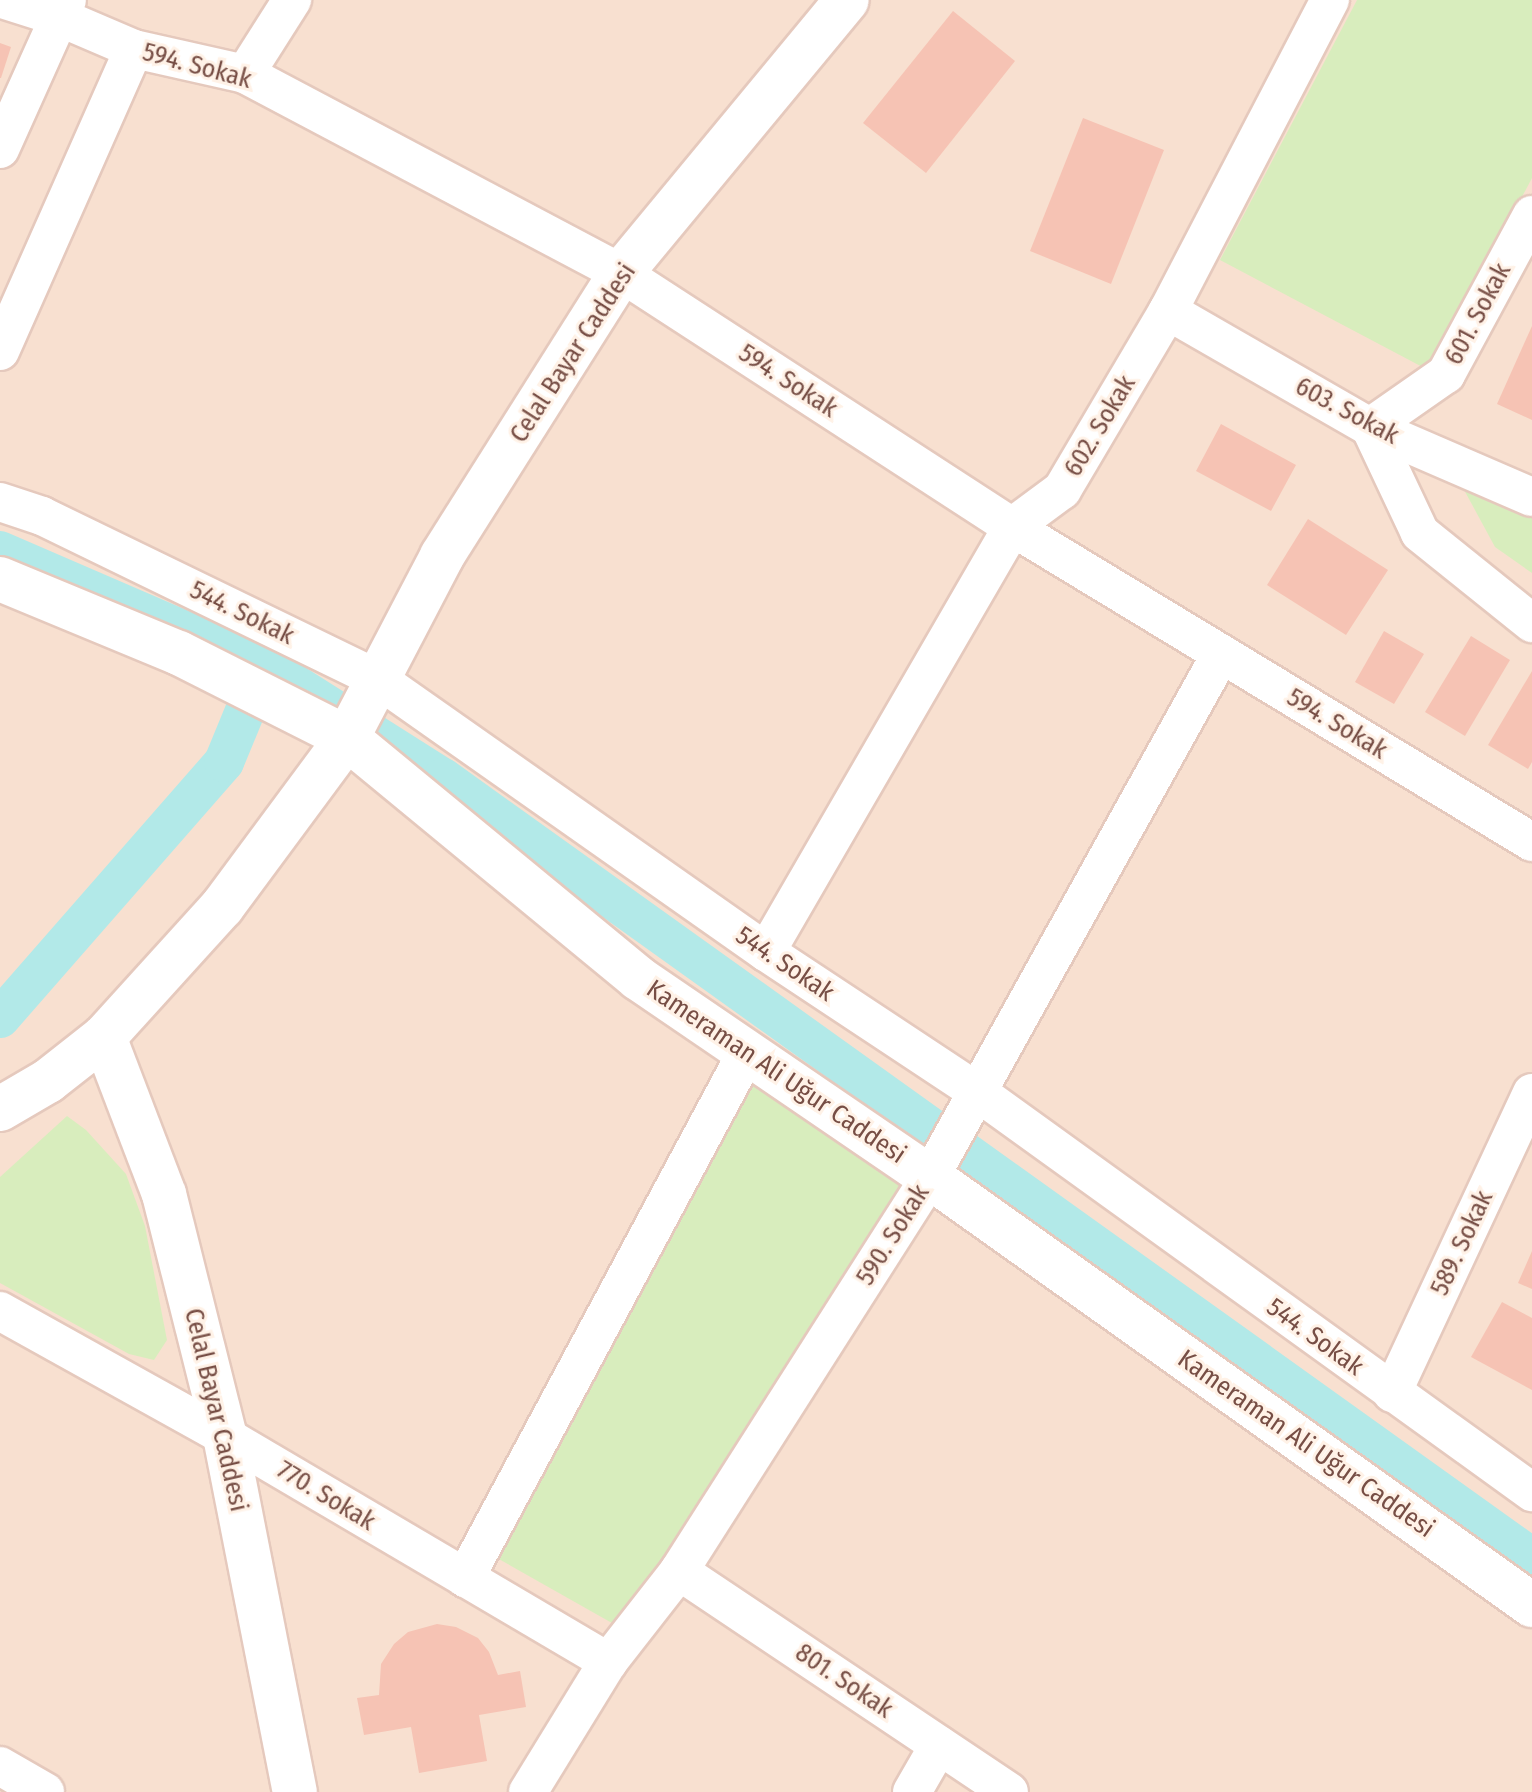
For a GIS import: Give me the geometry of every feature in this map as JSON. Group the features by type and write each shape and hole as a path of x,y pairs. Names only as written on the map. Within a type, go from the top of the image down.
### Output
{"street":[{"name":"594. Sokak","path":"5,0 63,8 134,49 245,74 621,273 1012,527 1532,842"},
{"path":"245,74 292,0"},
{"name":"Celal Bayar Caddesi","path":"15,1100 48,1081 104,1037 222,907 347,738 442,556 621,273 847,0"},
{"name":"602. Sokak","path":"766,952 1012,527 1062,490 1168,311 1330,0"},
{"path":"0,149 63,8"},
{"path":"0,351 134,49"},
{"name":"601. Sokak","path":"1370,427 1446,374 1532,215"},
{"name":"603. Sokak","path":"1168,311 1370,427 1532,497"},
{"path":"1370,427 1420,533 1532,623"},
{"name":"544. Sokak","path":"0,502 42,516 379,680 766,952 976,1091 1532,1492"},
{"name":"Kameraman Ali Uğur Caddesi","path":"0,579 179,653 347,738 638,978 930,1177 1532,1605"},
{"name":"590. Sokak","path":"528,1792 608,1662 679,1571 930,1177 1221,654"},
{"name":"Celal Bayar Caddesi","path":"104,1037 164,1194 225,1436 295,1792"},
{"path":"465,1578 747,1052"},
{"name":"589. Sokak","path":"1392,1393 1532,1093"},
{"name":"770. Sokak","path":"0,1311 225,1436 608,1662"},
{"name":"801. Sokak","path":"679,1571 1009,1792"},
{"path":"912,1792 939,1745"},
{"path":"0,1766 45,1792"}],"shaded area":[{"path":"0,0 1532,0 1532,1792 0,1792"}],"green space":[{"path":"1357,0 1532,0 1532,178 1430,371 1220,260"},
{"path":"1456,475 1532,510 1532,573 1495,547"},
{"path":"754,1072 913,1180 619,1627 497,1558"},
{"path":"67,1116 86,1130 126,1174 145,1226 167,1340 154,1360 129,1354 0,1283 0,1177"}],"building":[{"path":"953,11 1015,61 926,173 863,123"},
{"path":"0,43 11,47 1,78 0,78"},
{"path":"1083,118 1164,150 1111,284 1030,251"},
{"path":"1532,326 1532,420 1497,404"},
{"path":"1221,424 1296,465 1271,511 1196,471"},
{"path":"1308,519 1388,570 1346,635 1267,585"},
{"path":"1384,631 1424,654 1394,704 1355,682"},
{"path":"1471,636 1510,660 1465,736 1425,712"},
{"path":"1532,671 1532,762 1528,769 1488,745"},
{"path":"1532,1251 1532,1289 1518,1283"},
{"path":"1502,1302 1532,1318 1532,1390 1471,1357"},
{"path":"437,1624 456,1627 478,1638 489,1652 498,1675 520,1671 526,1707 479,1715 487,1761 419,1773 411,1727 364,1735 357,1698 379,1695 381,1664 394,1644 408,1632"}],"waterway":[{"path":"0,551 264,665 443,778 1532,1558"},
{"path":"0,1018 224,762 264,665"}]}
